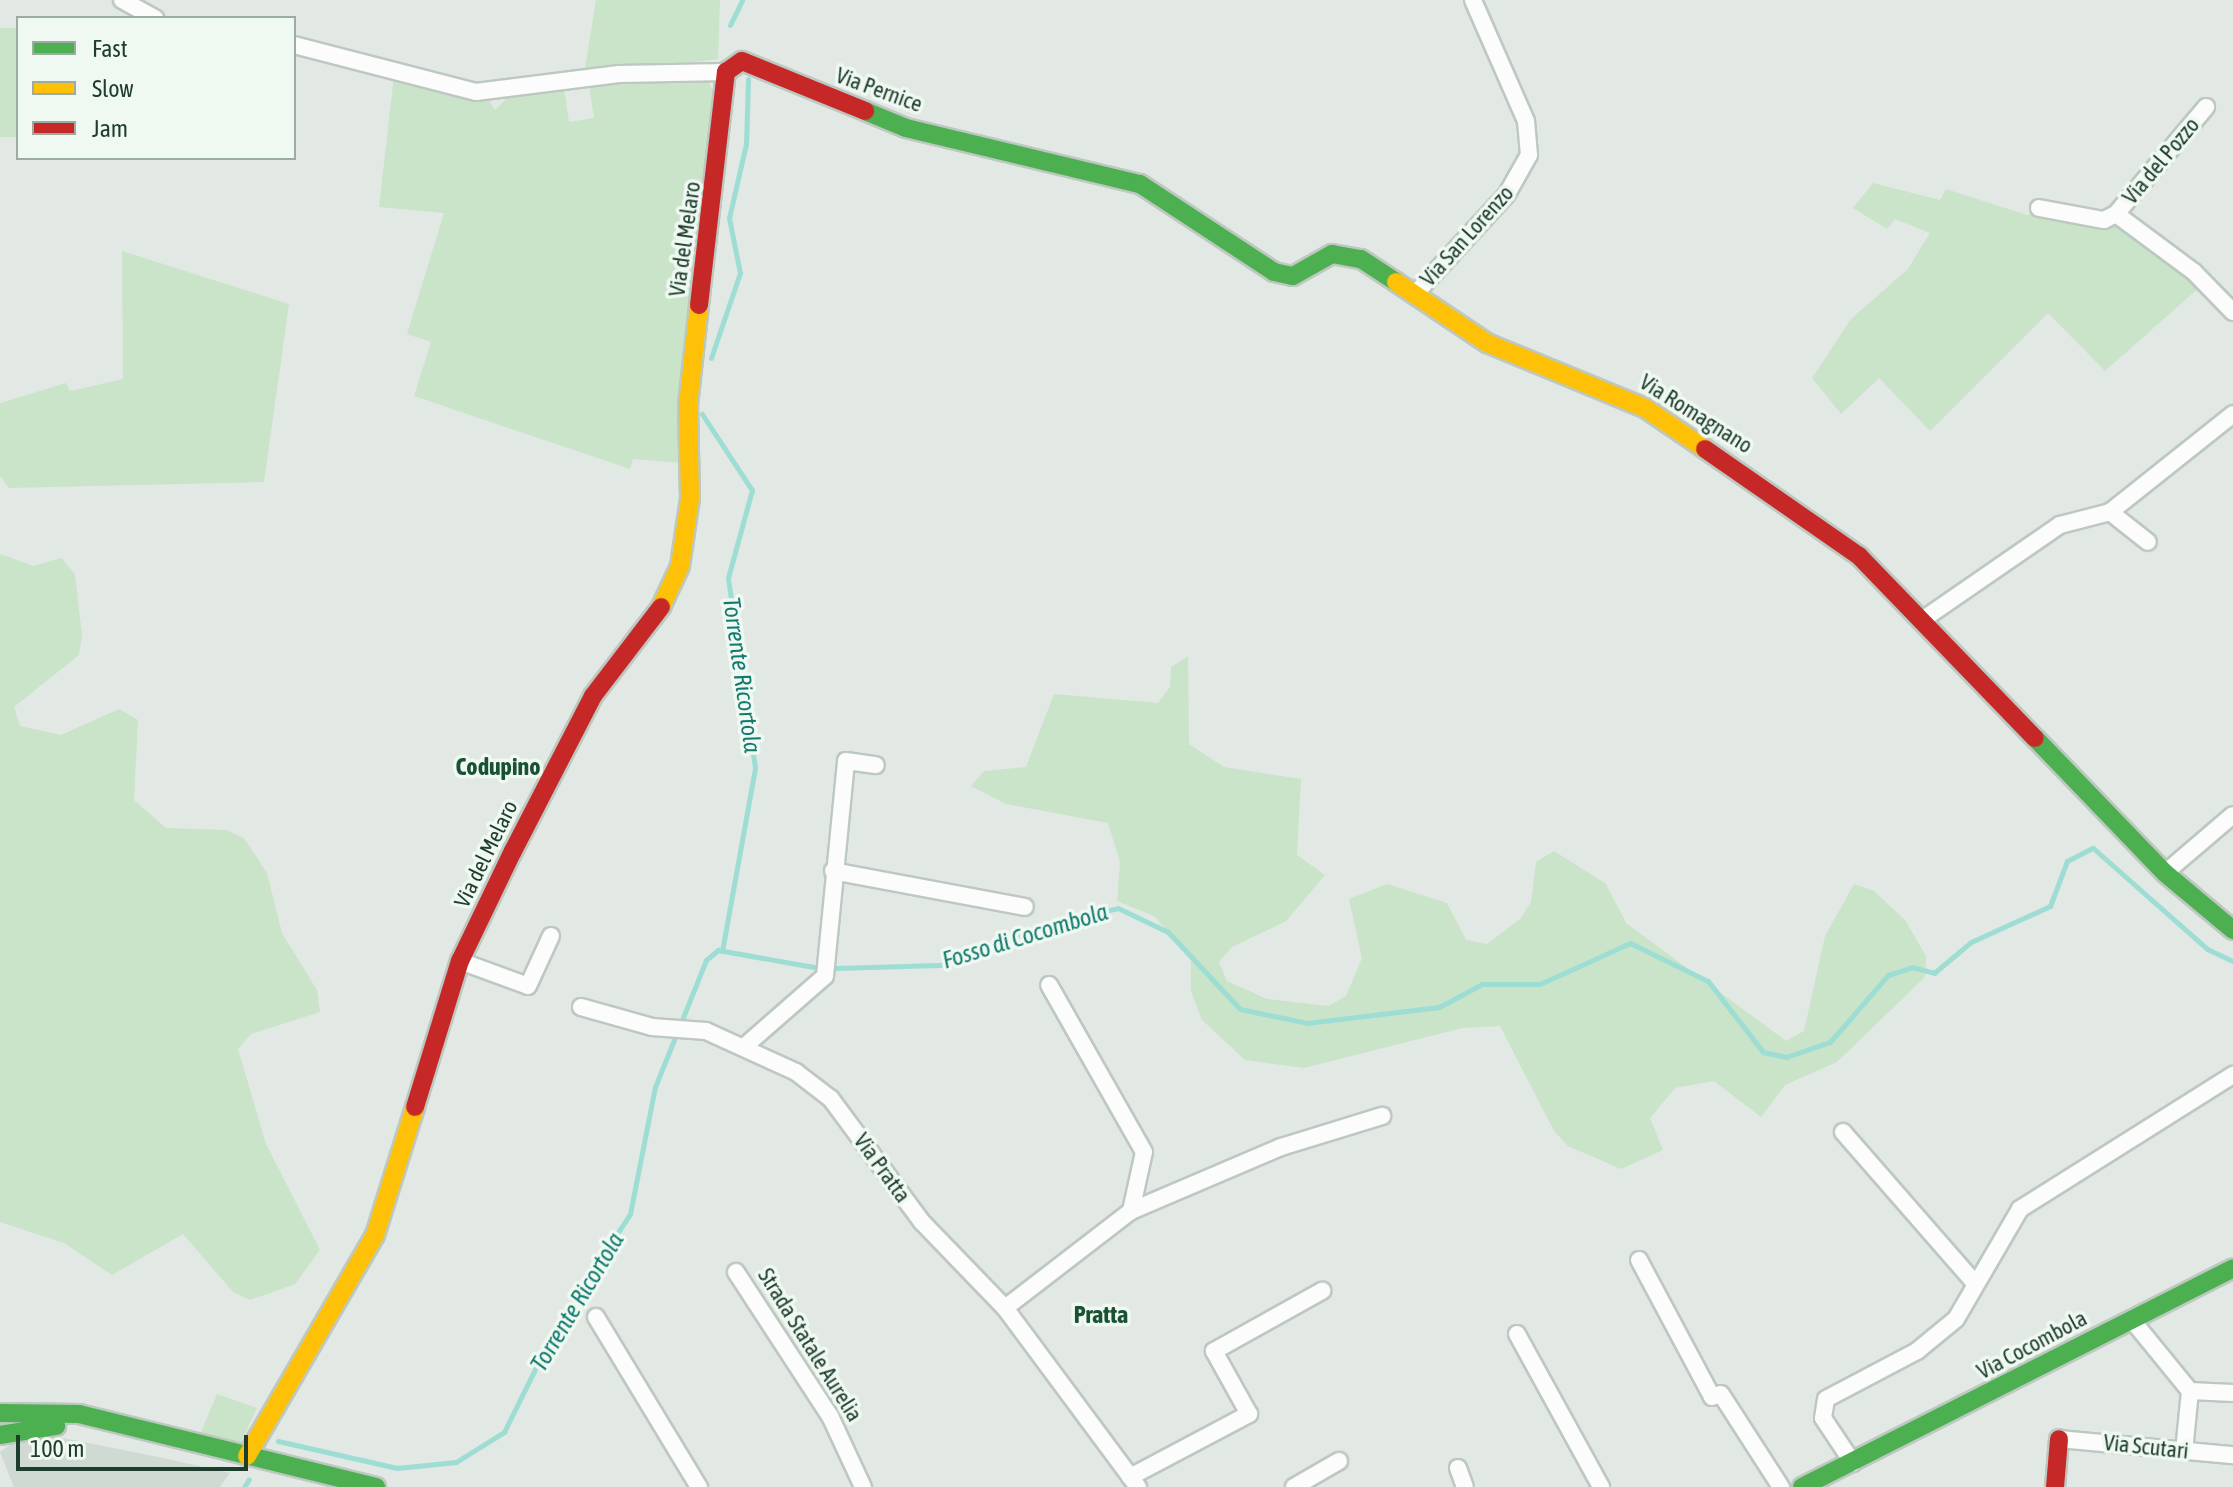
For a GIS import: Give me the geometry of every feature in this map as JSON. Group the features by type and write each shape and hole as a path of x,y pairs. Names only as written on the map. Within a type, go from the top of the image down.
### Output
{"street":[{"path":"122,0 151,16"},
{"name":"Via San Lorenzo","path":"1416,293 1507,194 1529,155 1526,121 1473,0"},
{"name":"Via Pernice","path":"296,46 476,92 619,74 729,69 756,63 840,106 906,128 1140,184 1274,272 1293,276 1346,253 1416,293"},
{"name":"Via del Melaro","path":"247,1456 375,1235 460,961 593,696 656,618 680,566 690,498 688,405 729,69"},
{"name":"Via del Pozzo","path":"2039,208 2104,220 2116,214 2206,107"},
{"name":"Via del Pozzo","path":"2116,214 2194,272 2233,312"},
{"name":"Via Romagnano","path":"1416,293 1487,343 1617,394 1669,424 1816,521 1925,618 2165,873 2233,930"},
{"path":"1925,618 2060,525 2110,512 2233,414"},
{"path":"2110,512 2148,542"},
{"path":"745,1046 825,976 846,761 876,765"},
{"path":"2165,873 2233,815"},
{"path":"833,871 1025,907"},
{"path":"460,961 528,986 551,936"},
{"path":"1049,985 1140,1142 1131,1211"},
{"name":"Via Pratta","path":"581,1007 670,1030 701,1029 745,1046 831,1099 922,1222 1005,1308 1134,1482 1249,1414 1214,1351 1322,1291"},
{"path":"1853,1463 1820,1406 1917,1351 1956,1319 1974,1282 2020,1209 2233,1075"},
{"path":"1005,1308 1131,1211 1281,1147 1382,1116"},
{"path":"1843,1132 1974,1282"},
{"path":"1639,1260 1712,1397 1721,1394 1781,1487"},
{"name":"Via Cocombola","path":"1802,1487 2233,1268"},
{"name":"Strada Statale Aurelia","path":"736,1272 830,1416 863,1487"},
{"path":"596,1317 699,1487"},
{"path":"2132,1320 2190,1391 2184,1451"},
{"path":"1517,1334 1601,1487"},
{"path":"2190,1391 2233,1393"},
{"path":"0,1413 79,1414 142,1432 376,1487"},
{"path":"0,1435 62,1425 142,1432"},
{"path":"2055,1487 2059,1439"},
{"name":"Via Scutari","path":"2059,1439 2233,1455"},
{"path":"1294,1487 1339,1461"},
{"path":"1458,1468 1465,1487"}],"shaded area":[{"path":"53,1436 230,1473 220,1487 14,1487 0,1452 14,1442"}],"green space":[{"path":"596,0 720,0 718,59 584,75"},
{"path":"0,28 16,28 16,137 0,137"},
{"path":"394,76 489,101 495,110 508,97 564,89 569,122 594,118 589,85 703,76 709,83 715,96 681,463 633,459 630,469 414,396 431,342 407,334 444,213 379,207"},
{"path":"1873,183 1940,200 1946,189 2027,215 2051,212 2111,228 2116,223 2201,286 2105,371 2048,313 1930,431 1879,378 1841,414 1812,378 1851,319 1908,269 1930,233 1895,219 1887,229 1853,208"},
{"path":"122,251 289,304 264,482 9,488 0,476 0,403 66,383 70,391 123,379"},
{"path":"0,554 34,566 61,558 75,574 82,635 79,655 14,707 20,726 61,735 119,709 138,720 134,800 166,828 226,830 244,838 267,873 282,933 317,990 320,1012 251,1034 238,1049 266,1144 320,1250 295,1284 250,1300 233,1292 183,1234 112,1275 64,1243 0,1222"},
{"path":"1188,656 1189,744 1224,767 1301,779 1297,855 1325,875 1286,921 1232,947 1219,962 1227,981 1267,999 1328,1006 1346,996 1362,958 1349,899 1387,884 1447,903 1466,940 1487,944 1520,919 1531,902 1536,862 1554,851 1606,884 1626,923 1786,1041 1804,1031 1825,936 1854,884 1874,891 1905,920 1926,956 1925,977 1837,1062 1785,1085 1761,1117 1714,1081 1675,1088 1650,1118 1663,1150 1621,1169 1568,1146 1554,1131 1500,1026 1462,1028 1304,1068 1245,1060 1202,1020 1191,991 1191,957 1154,916 1117,901 1120,862 1108,823 1006,804 971,786 984,771 1026,767 1054,694 1158,703 1170,687 1171,667"},
{"path":"217,1394 257,1408 239,1446 201,1432"}],"waterway":[{"name":"Torrente Ricortola","path":"730,25 742,0"},
{"name":"Torrente Ricortola","path":"711,358 740,273 729,218 746,144 748,79"},
{"name":"Torrente Ricortola","path":"702,414 752,490 728,578 755,768 722,951"},
{"name":"Fosso di Cocombola","path":"836,968 940,965 1039,927 1118,908 1168,932 1240,1009 1307,1023 1439,1007 1482,984 1540,984 1630,943 1708,981 1763,1052 1786,1057 1830,1042 1888,975 1912,967 1934,973 1971,942 2050,906 2067,861 2093,848 2207,949 2233,961"},
{"name":"Torrente Ricortola","path":"278,1441 397,1468 456,1462 504,1432 556,1327 630,1214 655,1087 706,960 718,950 819,968"},
{"name":"Torrente Ricortola","path":"244,1487 249,1479"}],"traffic: fast":[{"path":"865,111 906,128 1140,184 1274,272 1293,276 1332,254 1361,259 1396,282"},
{"path":"2035,738 2165,873 2233,930"},
{"path":"1802,1487 2233,1268"},
{"path":"0,1413 79,1414 376,1487"},
{"path":"0,1435 56,1426"}],"traffic: slow":[{"path":"1396,282 1487,343 1645,408 1705,449"},
{"path":"661,607 680,566 690,498 688,405 699,305"},
{"path":"247,1456 375,1235 415,1107"}],"traffic: jam":[{"path":"699,305 726,72 742,61 865,111"},
{"path":"1705,449 1859,556 2035,738"},
{"path":"415,1107 460,961 513,851 593,696 661,607"},
{"path":"2055,1487 2059,1439"}],"district":[{"name":"Codupino","path":"498,767"},
{"name":"Pratta","path":"1101,1315"}]}
